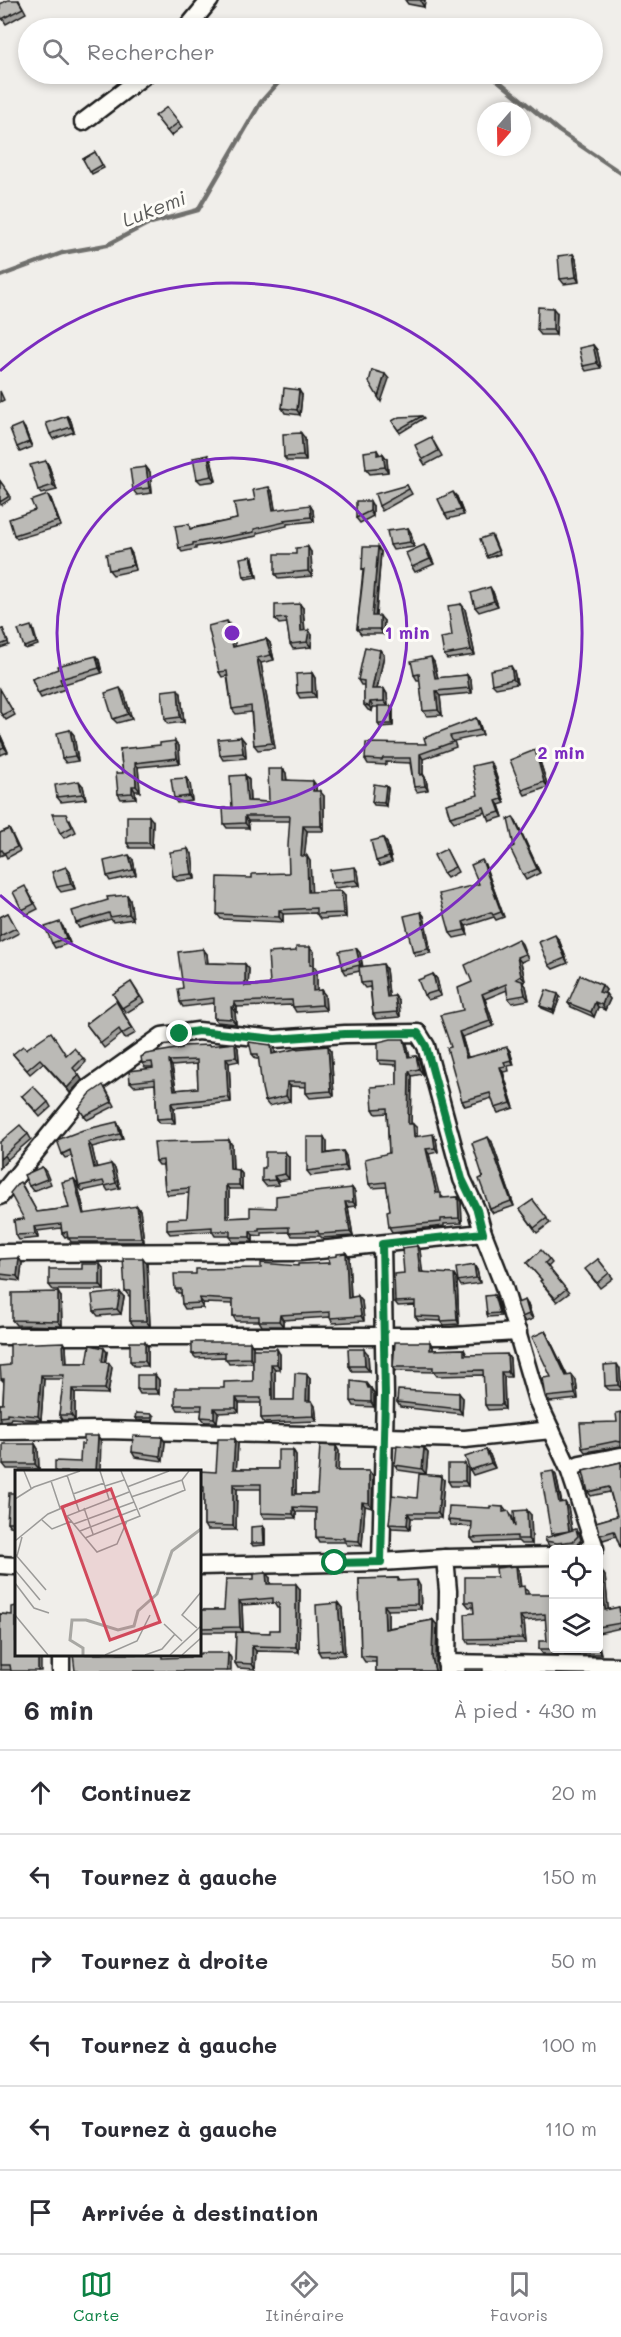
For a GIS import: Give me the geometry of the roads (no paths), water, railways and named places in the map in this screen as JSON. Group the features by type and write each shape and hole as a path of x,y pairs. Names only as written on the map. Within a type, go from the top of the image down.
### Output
{"street":[{"path":"195,18 210,0"},
{"path":"83,122 133,84"},
{"path":"0,1196 86,1090 162,1036 198,1031 275,1039 345,1034 418,1033 426,1046 462,1179 477,1210 483,1233 503,1284 537,1401 569,1469 594,1545"},
{"path":"0,1253 300,1252 483,1233"},
{"path":"381,1562 384,1436 382,1244"},
{"path":"0,1336 451,1336 518,1332"},
{"path":"0,1431 104,1430 465,1439 551,1430"},
{"path":"569,1469 580,1464 621,1456"},
{"path":"201,1566 549,1556"},
{"path":"445,1558 448,1591 447,1667 621,1666"},
{"path":"0,1565 15,1566"}],"waterway":[{"name":"Lukemi","path":"0,276 62,253 107,245 147,224 198,210 261,102 277,84"},
{"name":"Lukemi","path":"502,84 559,131 621,173"}]}
